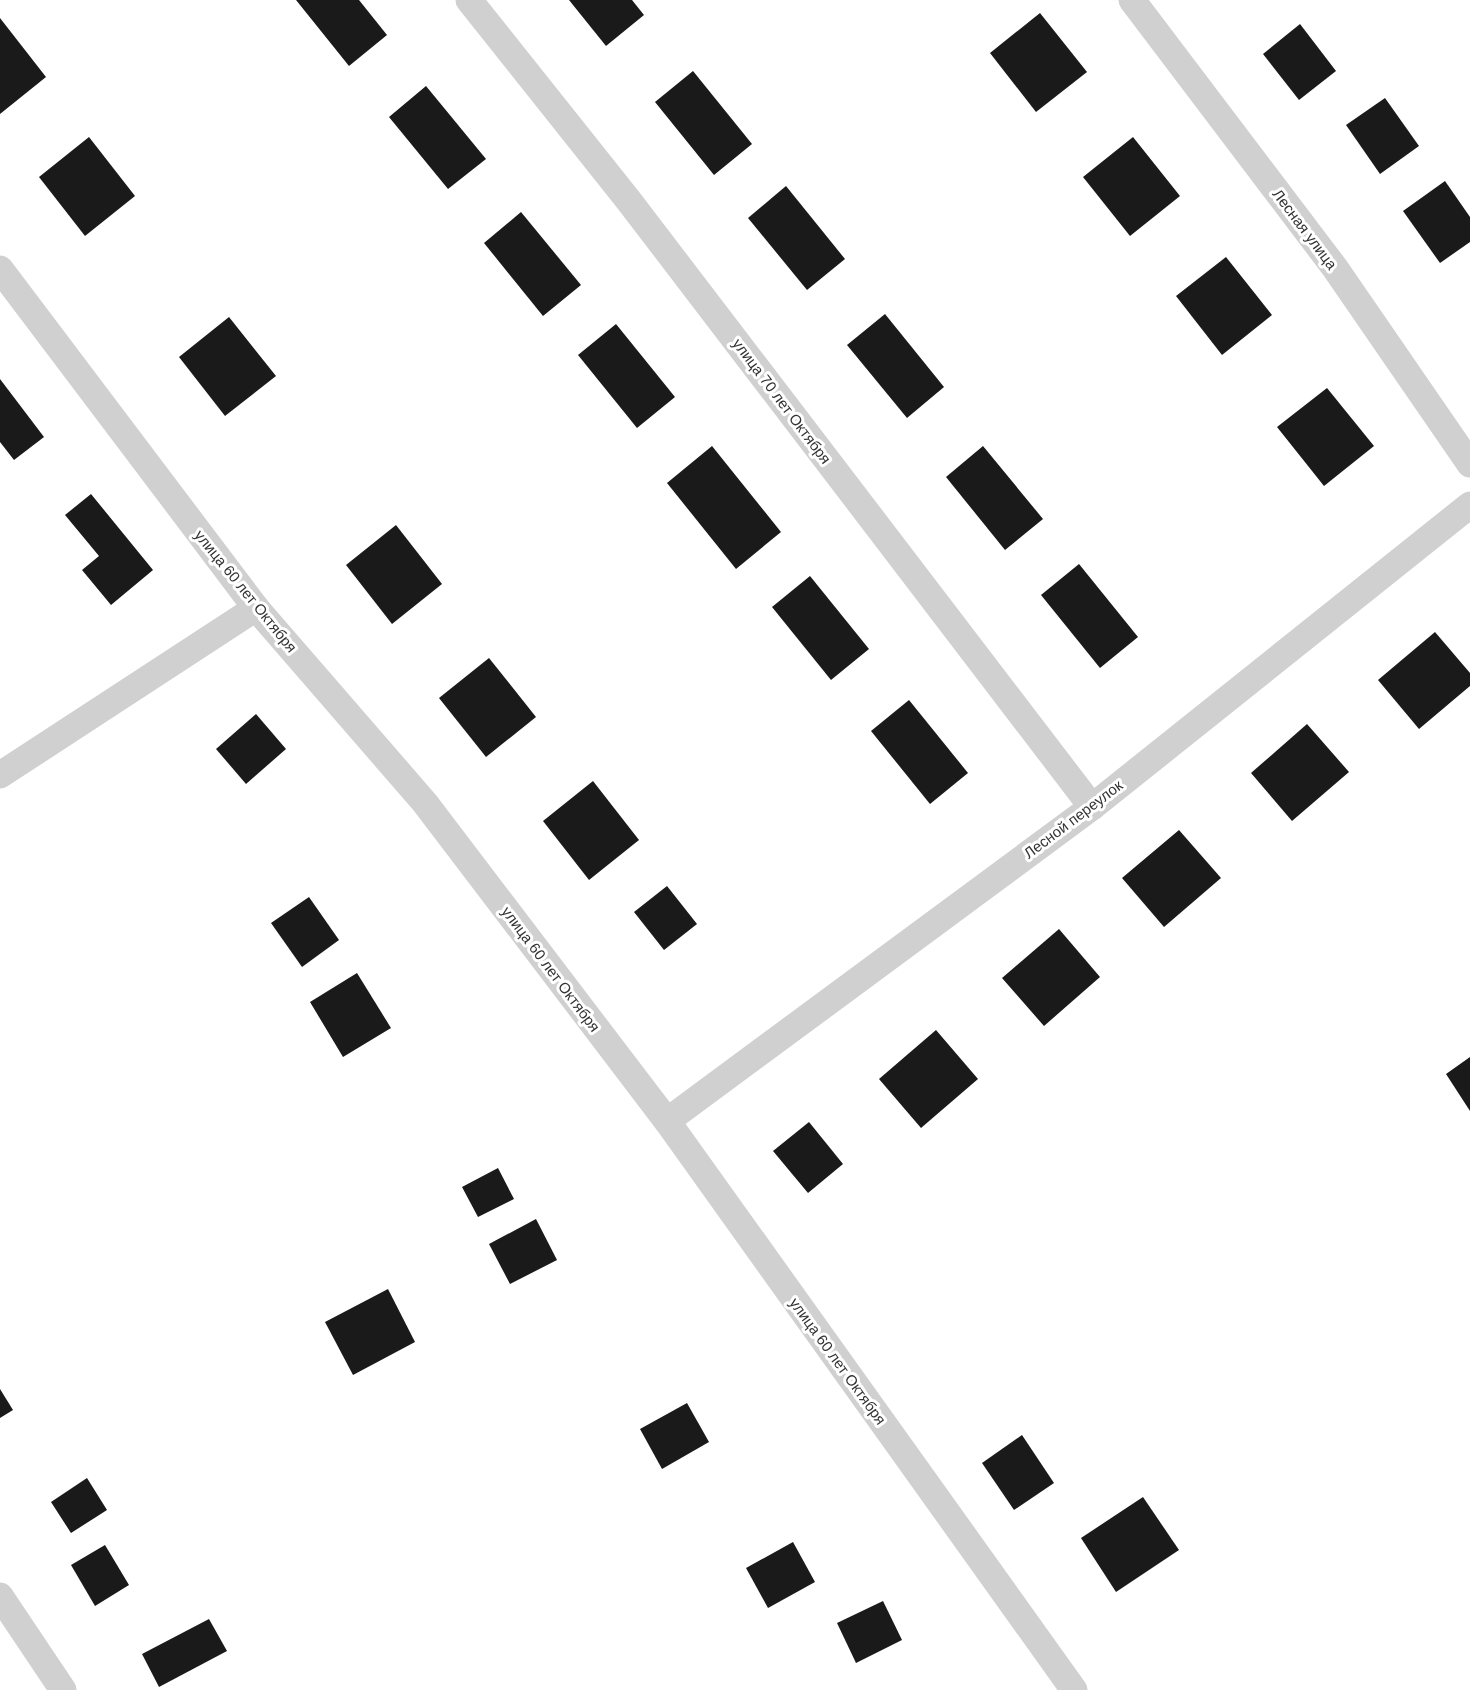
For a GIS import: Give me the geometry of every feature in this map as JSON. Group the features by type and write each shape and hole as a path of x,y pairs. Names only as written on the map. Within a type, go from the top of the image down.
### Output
{"street":[{"name":"улица 70 лет Октября","path":"469,0 636,210 1092,807"},
{"name":"Лесная улица","path":"1132,0 1335,268 1470,464"},
{"name":"улица 60 лет Октября","path":"0,269 256,608 425,803 667,1122 1074,1690"},
{"name":"Лесной переулок","path":"667,1122 1092,807 1470,505"},
{"path":"0,775 256,608"},
{"path":"0,1596 63,1690"}],"building":[{"path":"296,0 359,0 387,35 349,66"},
{"path":"569,0 632,0 644,15 606,46"},
{"path":"1040,13 1087,72 1036,112 990,53"},
{"path":"0,18 46,77 0,114"},
{"path":"1300,24 1336,71 1299,100 1263,54"},
{"path":"693,71 752,144 714,175 655,102"},
{"path":"426,86 486,159 448,189 389,117"},
{"path":"1385,98 1419,146 1380,174 1346,125"},
{"path":"89,137 135,196 85,236 39,177"},
{"path":"1133,137 1180,196 1130,236 1083,177"},
{"path":"1445,181 1470,217 1470,242 1440,263 1403,211"},
{"path":"786,186 845,259 807,290 748,218"},
{"path":"521,212 581,285 543,316 484,243"},
{"path":"1226,257 1272,315 1222,355 1176,296"},
{"path":"885,314 944,387 907,418 847,345"},
{"path":"229,317 276,376 225,416 179,357"},
{"path":"616,324 675,397 637,428 578,355"},
{"path":"0,379 44,437 14,460 0,442"},
{"path":"1327,388 1374,446 1324,486 1277,427"},
{"path":"712,446 781,532 736,569 667,483"},
{"path":"983,446 1043,519 1005,550 946,477"},
{"path":"91,494 153,570 111,605 82,570 99,556 65,515"},
{"path":"396,525 442,584 392,624 346,565"},
{"path":"1079,564 1138,637 1100,668 1041,595"},
{"path":"810,576 869,649 831,680 772,607"},
{"path":"1435,632 1470,673 1470,686 1419,729 1378,680"},
{"path":"489,658 536,717 486,757 439,698"},
{"path":"909,700 968,773 930,804 871,731"},
{"path":"256,714 286,749 246,784 216,749"},
{"path":"1307,724 1349,772 1292,821 1251,773"},
{"path":"593,781 639,840 589,880 543,821"},
{"path":"1179,830 1221,878 1164,927 1122,878"},
{"path":"667,886 697,924 664,950 634,912"},
{"path":"309,897 339,940 302,967 271,923"},
{"path":"1059,929 1100,977 1044,1026 1002,978"},
{"path":"357,973 391,1028 343,1057 310,1002"},
{"path":"936,1030 978,1079 921,1128 879,1079"},
{"path":"1470,1057 1470,1111 1446,1074"},
{"path":"809,1122 843,1164 808,1193 773,1151"},
{"path":"498,1168 514,1199 478,1217 462,1187"},
{"path":"536,1219 557,1260 510,1284 489,1244"},
{"path":"388,1289 415,1342 353,1375 325,1322"},
{"path":"0,1389 13,1410 0,1418"},
{"path":"687,1403 709,1442 662,1469 640,1429"},
{"path":"1022,1435 1054,1483 1014,1510 982,1463"},
{"path":"87,1478 107,1510 71,1533 51,1502"},
{"path":"1143,1497 1179,1550 1116,1592 1081,1538"},
{"path":"793,1542 815,1582 768,1608 746,1568"},
{"path":"105,1545 129,1585 95,1606 71,1565"},
{"path":"883,1601 902,1640 856,1663 837,1623"},
{"path":"209,1619 227,1651 159,1687 142,1654"}]}
